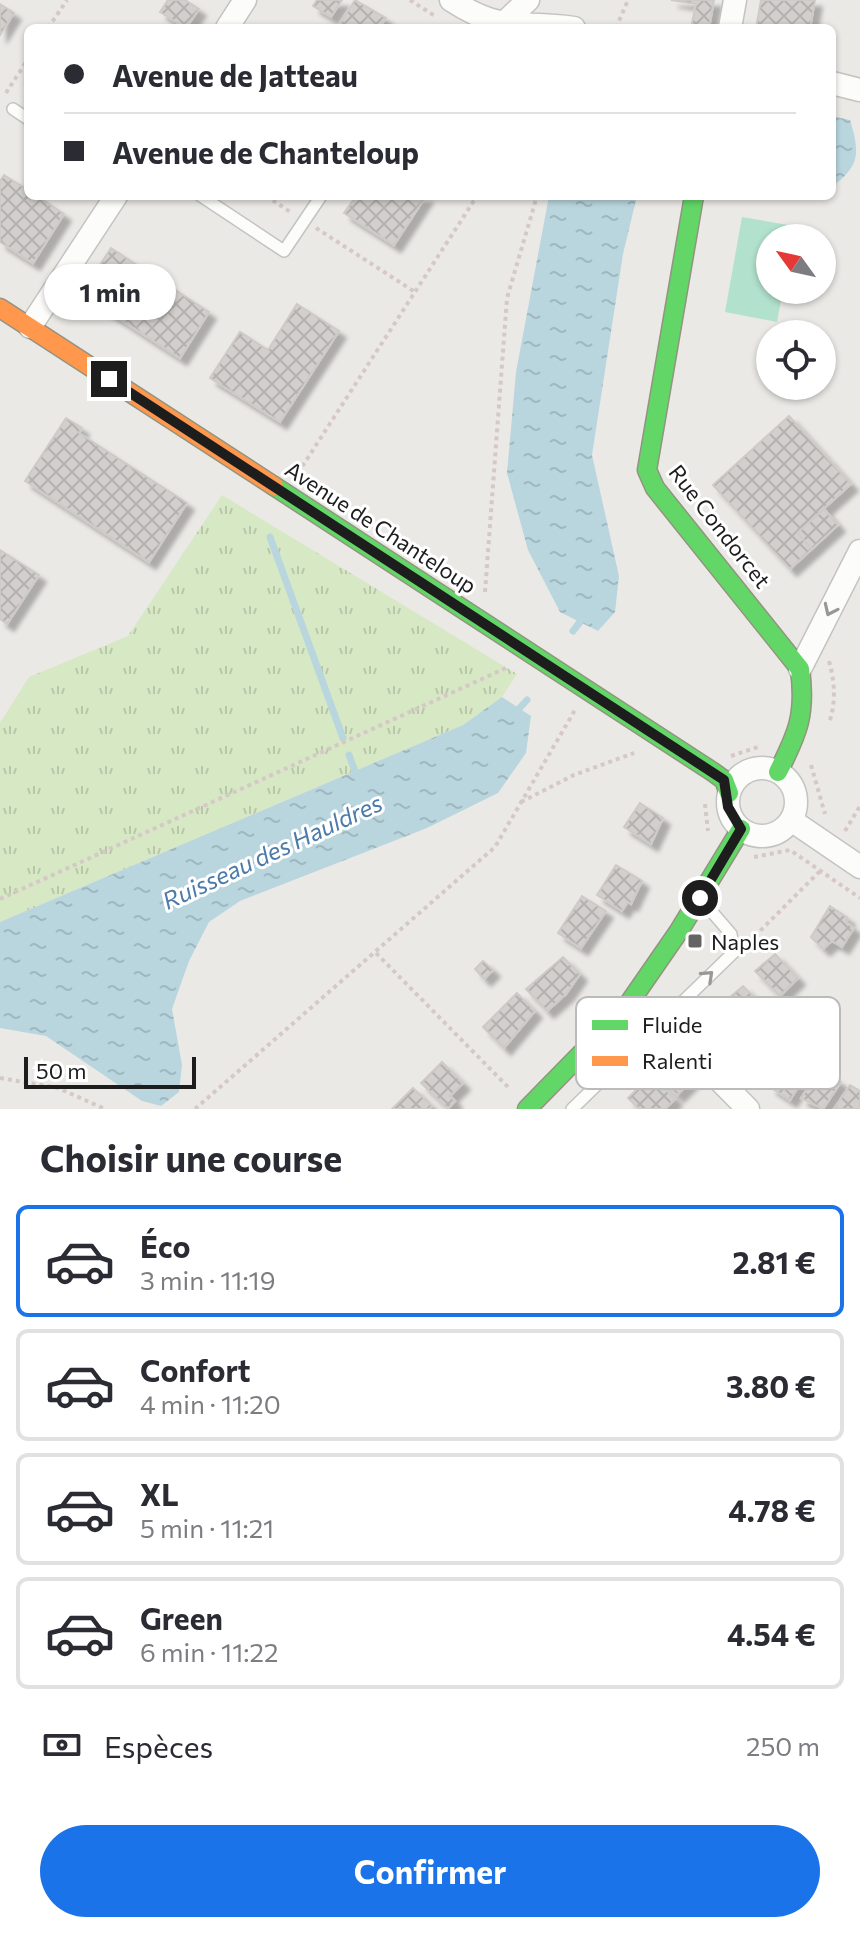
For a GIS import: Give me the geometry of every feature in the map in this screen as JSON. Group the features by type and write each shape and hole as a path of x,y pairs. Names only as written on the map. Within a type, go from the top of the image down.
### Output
{"street":[{"path":"230,24 245,0"},
{"path":"451,0 483,19 499,24"},
{"path":"503,24 528,0"},
{"path":"731,24 735,0"},
{"path":"836,84 860,90"},
{"path":"30,327 113,200"},
{"name":"Rue Condorcet","path":"693,200 647,470 655,488 800,669"},
{"name":"Avenue de Chanteloup","path":"0,308 713,772 724,780 729,793"},
{"path":"778,772 799,731 804,700 800,669 860,551"},
{"path":"633,997 736,839 773,834 791,820 795,807 794,793 789,781 778,772 755,769 744,773 729,793 728,807 736,839"},
{"path":"791,820 860,867"},
{"path":"527,1109 576,1059"},
{"path":"728,1089 748,1109"}],"lane":[{"path":"13,109 24,116"},
{"path":"207,200 284,251 318,200"},
{"path":"685,997 734,952 731,934 700,898"},
{"path":"572,1109 592,1089"}],"path":[{"path":"51,24 67,0"},
{"path":"618,24 628,0"},
{"path":"0,102 24,65"},
{"path":"272,200 415,292"},
{"path":"285,493 474,200"},
{"path":"485,599 507,298 536,200"},
{"path":"0,899 515,664"},
{"path":"195,1109 495,847 578,705"},
{"path":"791,750 769,740 764,745 725,756 704,787 709,835 736,839 758,858 790,850 860,898"},
{"path":"519,804 574,775 648,750"},
{"path":"811,761 822,812 846,829"},
{"path":"734,952 751,941 821,872 860,806"},
{"path":"376,953 515,1094"},
{"path":"0,1078 58,1088 105,1109"}],"green space":[{"path":"742,217 782,224 756,224 756,304 780,304 777,320 725,312"},
{"path":"222,495 517,674 502,697 463,725 0,922 0,723 29,677 128,636"}],"water":[{"path":"836,117 850,120 856,150 853,165 836,183"},
{"path":"548,200 636,200 623,254 592,455 619,576 615,612 598,631 560,612 528,550 507,473 516,372"},
{"path":"502,697 531,716 526,753 498,793 427,828 240,901 209,922 189,961 172,1009 182,1065 179,1092 161,1106 142,1101 46,1036 0,1028 0,922 463,725"}],"building":[{"path":"168,0 185,0 199,9 189,24 180,24 160,12"},
{"path":"317,0 342,0 331,17 313,6"},
{"path":"355,0 386,18 382,24 340,24"},
{"path":"671,0 714,0 710,24 692,24 696,4"},
{"path":"761,0 815,0 811,24 757,24"},
{"path":"0,4 14,13 0,35"},
{"path":"4,175 24,188 24,200 43,200 64,214 33,263 0,242 0,181"},
{"path":"353,200 423,200 394,245 344,213"},
{"path":"111,248 209,312 180,358 81,294"},
{"path":"297,304 339,331 280,422 210,378 240,332 268,350"},
{"path":"789,416 851,484 797,533 812,549 790,569 713,485"},
{"path":"66,418 82,428 79,433 187,503 149,562 25,481"},
{"path":"824,509 838,525 812,549 797,533"},
{"path":"0,550 39,575 7,624 0,619"},
{"path":"640,803 663,818 651,844 624,827"},
{"path":"616,865 642,881 631,904 628,902 622,911 597,895"},
{"path":"582,896 606,911 581,948 558,933"},
{"path":"830,906 848,918 846,922 854,928 842,947 832,941 823,949 811,937"},
{"path":"775,954 798,978 780,996 755,971"},
{"path":"563,957 580,974 566,994 547,1011 526,989"},
{"path":"483,961 493,970 484,979 475,969"},
{"path":"743,986 754,997 730,997"},
{"path":"517,993 535,1011 504,1048 483,1027"},
{"path":"442,1062 463,1083 450,1096 455,1101 448,1109 421,1083"},
{"path":"850,1085 860,1091 860,1109 834,1109"},
{"path":"413,1088 432,1106 429,1109 392,1109"},
{"path":"637,1089 665,1089 675,1099 665,1109 639,1109 628,1098"},
{"path":"773,1089 797,1089 790,1100"},
{"path":"807,1089 836,1089 823,1109 801,1098"}],"waterway":[{"path":"270,537 343,738"},
{"name":"Ruisseau des Hauldres","path":"573,631 580,622 578,614"},
{"name":"Ruisseau des Hauldres","path":"515,713 527,700"},
{"path":"349,755 358,779"}],"traffic: fast":[{"path":"693,200 647,470 655,488 800,669 802,699 799,723 778,772"},
{"path":"274,486 713,772 724,780 729,793"},
{"path":"633,997 679,931 741,829"},
{"path":"527,1109 576,1059"}],"traffic: slow":[{"path":"0,308 274,486"}],"place":[{"name":"Naples","path":"695,941"}],"route":[{"path":"109,379 724,780 732,819 741,829 700,898"}]}
